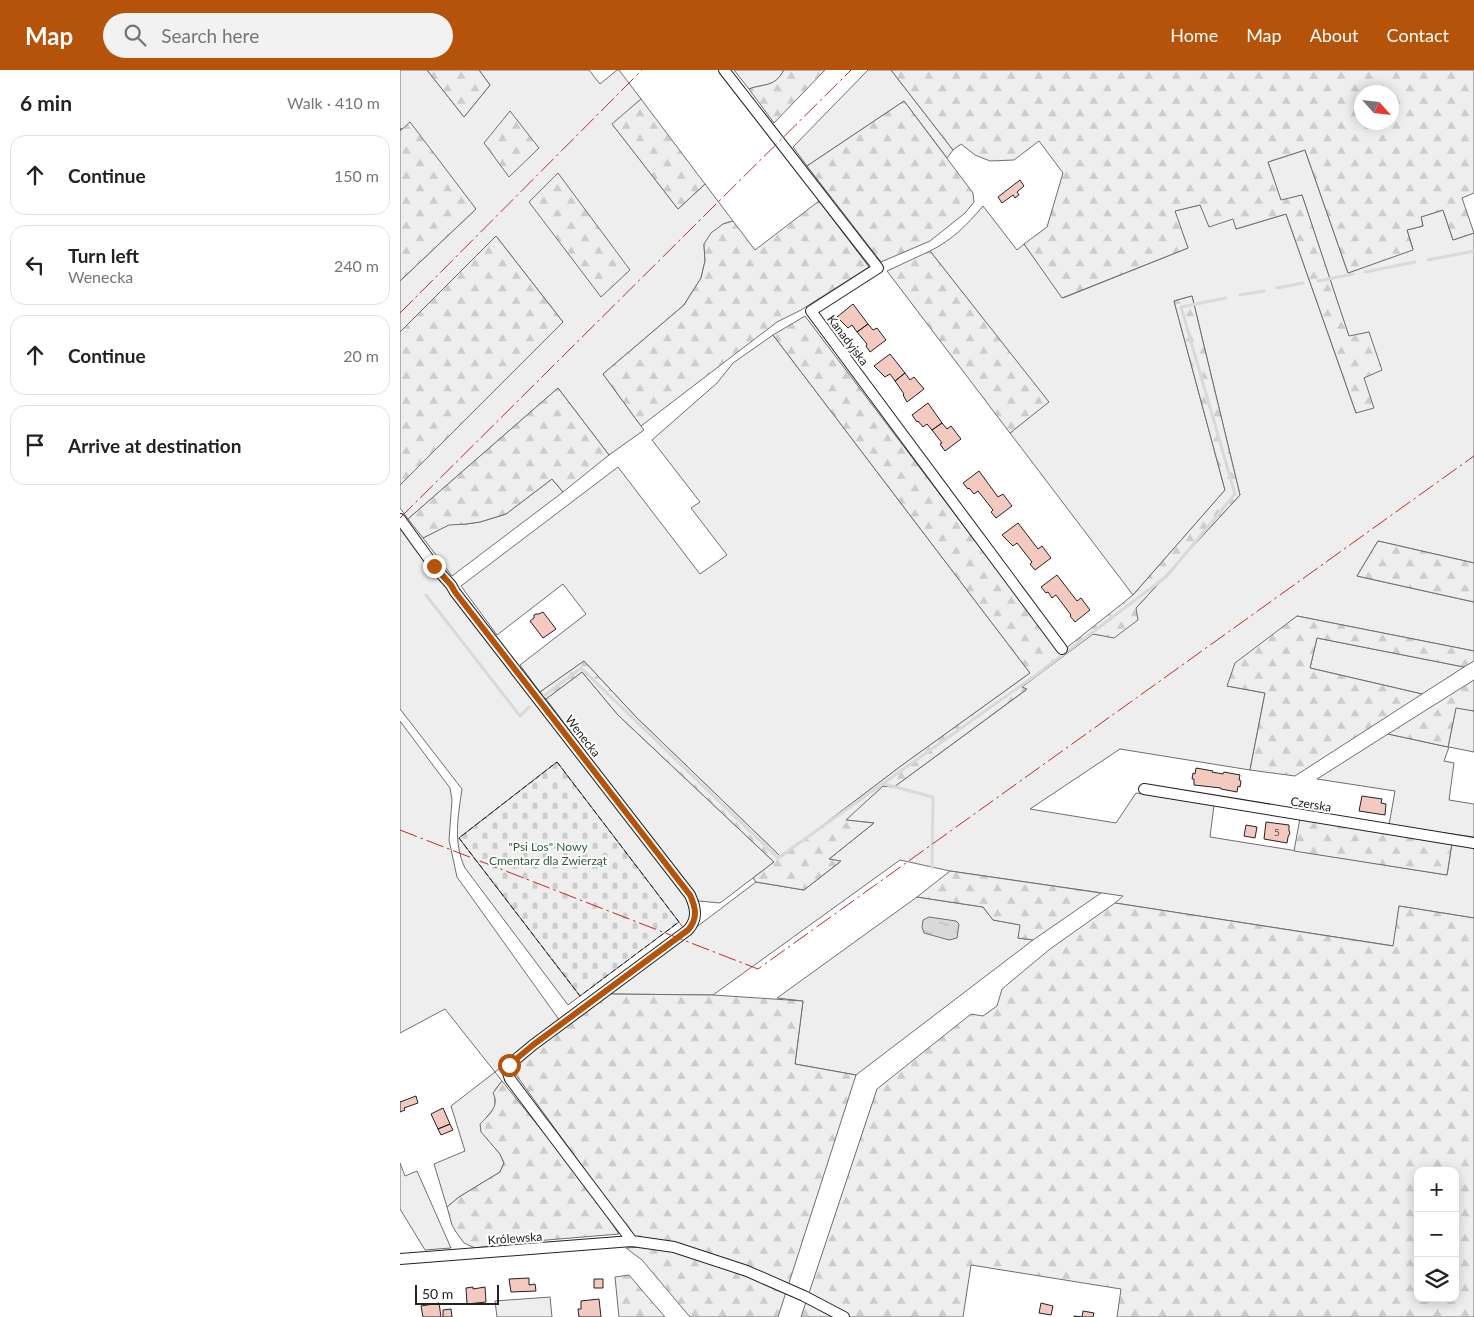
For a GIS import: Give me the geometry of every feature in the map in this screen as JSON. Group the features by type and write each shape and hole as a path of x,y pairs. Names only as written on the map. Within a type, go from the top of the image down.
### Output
{"street":[{"name":"Kanadyjska","path":"724,70 878,268 811,311 1062,649"},
{"name":"Wenecka","path":"400,519 434,566 451,585 690,895 694,904 696,911 694,922 688,930 533,1045 509,1065 508,1073 510,1079 632,1241"},
{"name":"Czerska","path":"1144,789 1474,844"},
{"name":"Królewska","path":"400,1259 632,1241 674,1247 747,1271 804,1296 844,1317"}],"green space":[{"path":"400,70 427,70 464,117 490,85 479,70 589,70 600,84 619,70 641,99 613,125 678,209 705,184 733,221 723,224 704,244 705,261 701,278 684,305 603,374 644,430 609,455 558,388 408,519 400,508 400,485 563,322 496,236 400,332 400,281 476,209 401,128 400,131"},
{"path":"427,70 479,70 490,85 464,117"},
{"path":"734,70 784,70 777,80 749,89"},
{"path":"784,70 825,70 774,123 749,89 777,80"},
{"path":"868,70 891,70 953,150 947,158 904,101 807,166 793,147"},
{"path":"891,70 1474,70 1474,193 1462,198 1474,233 1453,240 1443,210 1421,217 1423,226 1407,230 1413,250 1348,273 1305,150 1268,162 1281,200 1302,195 1349,336 1369,332 1382,370 1364,378 1374,408 1356,413 1286,214 1236,229 1233,219 1209,227 1200,205 1175,211 1188,248 1062,298 1024,244 1047,227 1063,173 1039,141 1014,160 990,161 975,155 961,144 953,150"},
{"path":"641,99 705,184 678,209 612,124"},
{"path":"904,101 973,193 974,202 965,213 930,241 881,262 807,166"},
{"path":"510,111 539,148 509,177 484,143"},
{"path":"410,122 476,209 400,281 400,131"},
{"path":"1305,150 1348,273 1413,249 1407,230 1423,226 1421,217 1443,210 1453,240 1474,233 1474,563 1378,541 1357,576 1474,602 1474,651 1297,616 1227,686 1265,693 1250,770 1120,749 1030,809 1116,823 1136,793 1214,805 1210,837 1447,875 1452,843 1474,846 1474,918 1399,906 1394,946 1115,903 1123,896 950,871 900,860 713,995 608,994 756,882 804,890 840,862 828,860 874,823 845,820 883,786 894,787 1026,690 1021,687 1093,634 1114,637 1136,608 1240,495 1192,296 1174,301 1225,490 1133,595 1010,433 1048,402 930,251 959,232 983,206 1017,250 1024,244 1063,298 1188,248 1174,211 1200,205 1234,219 1236,229 1286,214 1356,413 1364,378 1369,332 1349,337 1302,195 1281,201 1268,162"},
{"path":"558,173 630,270 601,297 529,202"},
{"path":"819,201 869,267 801,310 777,322 641,426 603,374 684,305 701,278 705,261 704,244 711,233 723,224 733,221 755,250"},
{"path":"496,236 563,322 400,485 400,332"},
{"path":"930,251 1049,402 1010,433 887,271"},
{"path":"1192,296 1240,495 1136,608 1138,620 1114,638 1093,634 1022,687 1027,689 894,787 883,786 846,820 874,823 829,859 841,861 804,890 756,882 753,878 774,862 618,715 582,672 546,699 540,692 584,661 636,717 781,857 901,766 1030,673 773,335 805,316 1060,653 1133,595 1225,490 1174,301"},
{"path":"773,335 1030,673 901,766 781,857 636,717 584,661 540,692 520,665 586,614 563,584 497,635 461,586 618,467 700,574 727,555 691,508 700,502 652,440 717,383 733,363"},
{"path":"558,388 609,455 563,492 552,479 506,514 480,522 449,525 423,538 408,519"},
{"path":"552,479 563,492 452,576 423,538 449,524 480,522 506,514"},
{"path":"400,524 690,901 693,912 685,930 557,762 459,838 580,996 568,1005 465,868 461,859 458,839 458,819 462,789 400,709"},
{"path":"1378,541 1474,563 1474,602 1357,576"},
{"path":"1297,616 1474,651 1474,661 1464,667 1317,638 1310,668 1422,694 1295,776 1250,770 1265,693 1227,686 1235,663"},
{"path":"1317,638 1464,667 1422,694 1310,668"},
{"path":"582,672 618,715 774,862 720,903 699,901 546,699"},
{"path":"1474,680 1474,711 1456,708 1448,747 1388,734"},
{"path":"1456,707 1474,711 1474,752 1449,747 1444,761 1454,763 1449,800 1474,804 1474,837 1389,825 1395,791 1317,779 1388,734 1448,747"},
{"path":"400,721 450,788 452,800 449,840 457,877 560,1021 495,1072 445,1009 400,1033"},
{"name":"\"Psi Los\" Nowy Cmentarz dla Zwierząt","path":"557,762 679,922 580,996 459,838"},
{"path":"1300,818 1452,843 1447,875 1294,851"},
{"path":"950,871 1101,893 1033,940 1018,938 1020,925 993,920 983,907 917,897"},
{"path":"917,897 983,907 993,920 1021,925 1018,938 1033,940 856,1075 795,1064 803,1001 777,998"},
{"path":"1115,903 1393,946 1399,906 1474,918 1474,1317 1117,1317 1121,1289 971,1265 963,1317 801,1317 877,1089 971,1014 983,1016 997,1006 1002,989 1050,949"},
{"path":"608,994 713,995 803,1001 795,1064 856,1075 778,1317 690,1317 642,1260 626,1248 641,1247 511,1068"},
{"path":"495,1072 502,1081 495,1090 495,1107 481,1124 481,1131 500,1154 504,1163 500,1172 459,1197 447,1207 434,1164 465,1151 451,1106"},
{"path":"502,1081 586,1185 619,1234 475,1248 464,1243 452,1225 447,1207 459,1197 500,1172 504,1163 500,1154 481,1132 480,1124 492,1110 495,1102 493,1093"},
{"path":"400,1163 405,1176 417,1171 451,1248 425,1250 400,1209"},
{"path":"629,1275 665,1317 619,1317 615,1277"},
{"path":"550,1297 552,1317 497,1317 495,1301"}],"water":[{"path":"929,917 956,921 959,924 957,938 949,940 924,933 922,927 923,920"}],"building":[{"path":"1020,180 1024,186 1017,192 1019,195 1015,198 1013,195 1002,203 998,197"},
{"path":"853,304 868,324 857,332 852,325 848,328 837,317"},
{"path":"868,324 873,330 877,328 886,340 870,352 866,346 867,344 857,332"},
{"path":"890,354 905,373 895,381 890,374 885,377 874,366"},
{"path":"905,373 910,380 914,377 924,389 907,402 895,381"},
{"path":"928,403 942,423 932,430 927,424 923,427 912,415"},
{"path":"942,423 947,429 951,426 961,439 945,451 940,444 942,443 932,430"},
{"path":"979,471 998,497 1003,494 1012,506 996,518 991,512 993,510 978,491 974,494 963,483"},
{"path":"1018,523 1038,549 1042,546 1051,558 1035,570 1030,564 1032,562 1017,543 1013,546 1002,535"},
{"path":"1057,575 1077,601 1081,598 1090,610 1075,622 1056,595 1052,598 1041,587"},
{"path":"543,612 556,629 543,638 530,621 534,618 534,615"},
{"path":"1196,768 1223,774 1224,772 1240,775 1240,787 1238,786 1237,792 1194,785 1194,779 1192,779"},
{"path":"1362,796 1382,799 1381,803 1386,804 1385,815 1359,811"},
{"path":"1266,822 1289,825 1290,833 1287,843 1264,839"},
{"path":"1246,825 1257,827 1255,838 1244,836"},
{"path":"416,1096 418,1103 404,1108 405,1110 400,1112 400,1102"},
{"path":"443,1108 450,1124 438,1129 431,1114"},
{"path":"450,1124 453,1130 441,1135 438,1129"},
{"path":"529,1278 529,1285 535,1284 536,1291 511,1292 509,1279"},
{"path":"594,1279 603,1279 603,1288 594,1288"},
{"path":"473,1287 473,1289 485,1287 486,1302 467,1304 466,1288"},
{"path":"599,1299 601,1317 579,1317 578,1309 581,1309 581,1301"},
{"path":"439,1303 441,1317 423,1317 421,1306"},
{"path":"1041,1303 1053,1306 1051,1315 1039,1313"},
{"path":"451,1309 452,1317 443,1317 443,1310"},
{"path":"1083,1311 1094,1313 1093,1317 1082,1317"}],"waterway":[{"path":"1428,260 1474,251"},
{"path":"1365,272 1415,262"},
{"path":"1318,281 1353,274"},
{"path":"1277,288 1303,283"},
{"path":"1240,295 1264,291"},
{"path":"541,698 581,668 778,858 1036,675 1167,576 1235,494 1181,307 1226,298"},
{"path":"426,595 520,716 529,707"},
{"path":"884,784 933,797 932,868"}],"fence":[{"path":"557,762 679,922 580,996 459,838 557,762"}],"power":[{"path":"400,313 642,70"},
{"path":"400,518 851,70"},
{"path":"400,830 758,969 1474,456"}],"route":[{"path":"434,566 451,585 690,895 696,911 694,922 688,930 517,1056 509,1065"}]}
